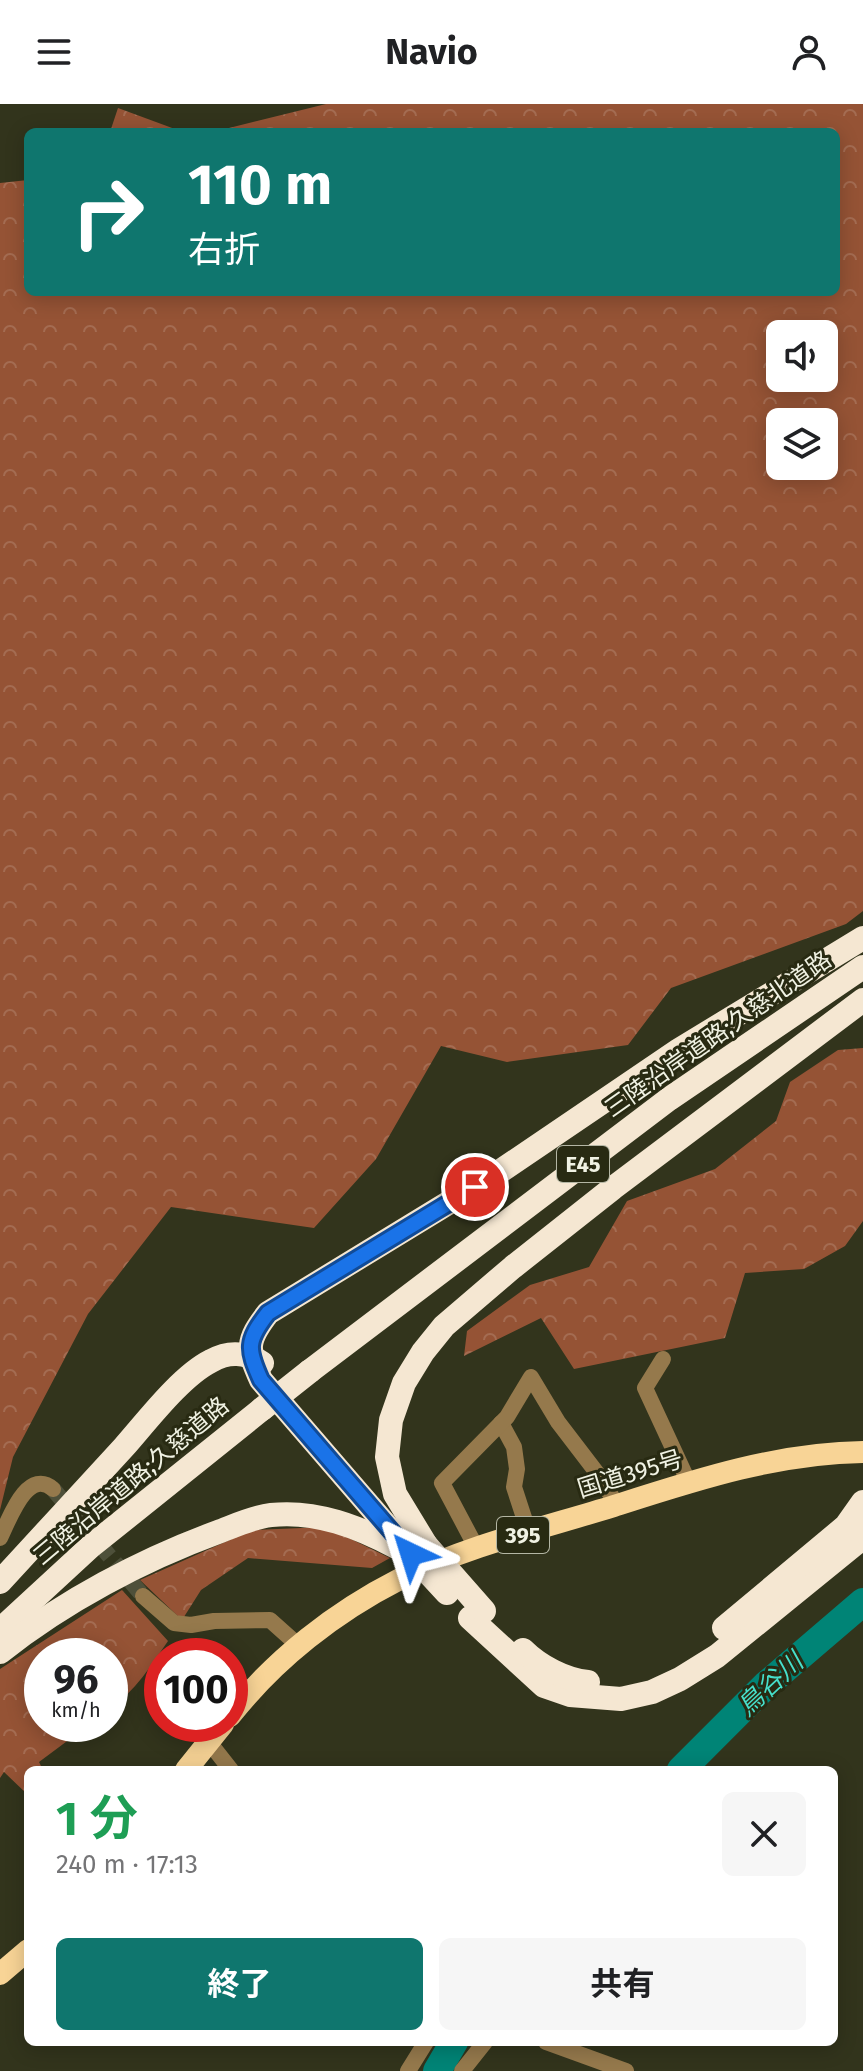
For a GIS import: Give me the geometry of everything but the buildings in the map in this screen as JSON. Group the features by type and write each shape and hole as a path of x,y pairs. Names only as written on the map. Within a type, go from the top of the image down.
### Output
{"highway":[{"path":"863,938 679,1050 499,1172 268,1313 256,1328 250,1355 261,1380 477,1615 544,1686 570,1695 621,1699 652,1692 680,1679 717,1656 855,1544 863,1534"},
{"name":"三陸沿岸道路;久慈北道路","path":"262,1409 669,1099 863,967"},
{"path":"419,1550 395,1494 387,1457 391,1420 404,1383 423,1352 444,1326 513,1267 863,1000"},
{"path":"0,1582 154,1412 193,1374 209,1361 229,1353 250,1355"},
{"name":"三陸沿岸道路;久慈道路","path":"0,1630 90,1547 262,1409"},
{"name":"国道395号","path":"248,1694 298,1645 358,1603 402,1578 477,1549 689,1483 778,1460 863,1452"},
{"path":"477,1615 534,1661 575,1681 625,1685 653,1677 678,1667 846,1526 863,1502"},
{"path":"0,1652 86,1595 136,1569 184,1545 270,1515 327,1517 419,1550"},
{"path":"189,1766 209,1742"},
{"path":"0,1974 24,1953"}],"street":[{"path":"663,1359 645,1388 689,1483"},
{"path":"477,1549 442,1483 501,1423 531,1377 558,1422 617,1505"},
{"path":"501,1423 514,1447 517,1469 514,1487 529,1533"},
{"path":"0,1538 25,1491 40,1483 53,1489"},
{"path":"143,1596 174,1623 191,1625 214,1621 270,1620 298,1645"},
{"path":"209,1742 228,1766"},
{"path":"408,2071 424,2046"},
{"path":"462,2071 482,2046"},
{"path":"557,2046 626,2071"}],"green space":[{"path":"326,104 863,104 863,911 846,924 671,988 628,1045 507,1062 441,1046 376,1159 314,1228 171,1207 88,1314 13,1457 0,1510 0,183 24,180 24,296 840,296 840,128 229,128"},
{"path":"118,108 172,128 111,128"},
{"path":"863,1048 863,1221 845,1246 804,1269 745,1273 725,1338 574,1369 541,1318 464,1356 467,1331 530,1285 589,1267 627,1201 715,1169 776,1121 790,1082 838,1050"},
{"path":"326,1527 390,1558 372,1568 248,1558 201,1590 182,1620 140,1580 252,1530"},
{"path":"122,1590 165,1638 144,1638 144,1675 128,1693 128,1638 48,1638"},
{"path":"24,1653 24,1742 66,1742 39,1762 41,1766 24,1766 24,1791 4,1772 0,1778 0,1669"}],"waterway":[{"name":"鳥谷川","path":"685,1766 766,1685 863,1602"},
{"name":"鳥谷川","path":"437,2071 452,2046"}],"tunnel":[{"path":"53,1489 143,1596"}],"route":[{"path":"411,1554 261,1380 250,1355 256,1328 268,1313 475,1187"}]}
